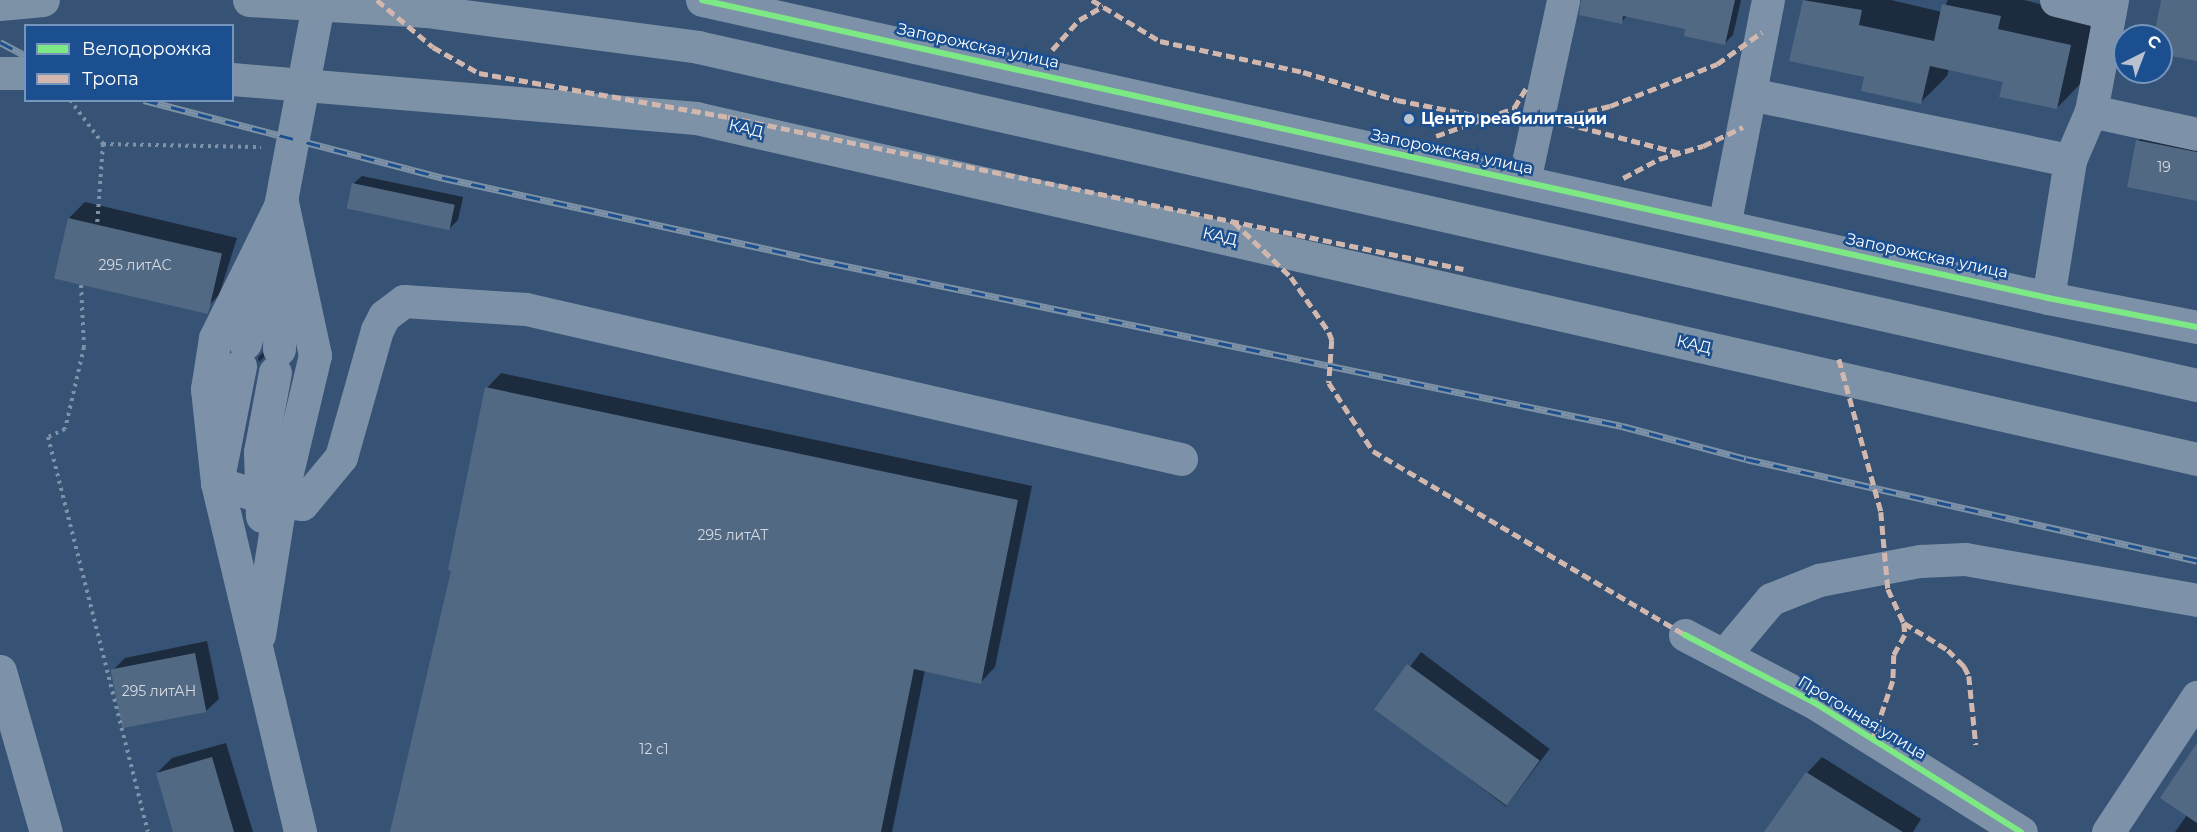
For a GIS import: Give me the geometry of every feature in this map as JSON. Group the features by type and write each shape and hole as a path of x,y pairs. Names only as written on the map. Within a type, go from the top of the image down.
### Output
{"highway":[{"path":"0,4 43,0"},
{"path":"249,0 426,11 698,47 2197,385"},
{"path":"0,73 24,73"},
{"name":"КАД","path":"234,79 696,118 2197,459"}],"street":[{"path":"217,483 243,355 294,147 319,0"},
{"name":"Запорожская улица","path":"702,0 2048,298 2197,327"},
{"path":"1524,181 1563,0"},
{"path":"1724,226 1768,0"},
{"path":"2048,298 2070,160 2091,111 2110,7 2056,0"},
{"path":"1750,94 2070,160"},
{"path":"2091,111 2197,134"},
{"path":"271,499 260,452 277,360 282,202"},
{"path":"282,202 215,338 207,388 217,483 300,832"},
{"path":"256,652 265,599 271,499 315,355 282,202"},
{"path":"217,483 271,499 302,504 341,457 377,330 384,315 404,301 526,309 1181,459"},
{"path":"1724,655 1771,599 1820,580 1920,561 1965,559 2197,600"},
{"name":"Прогонная улица","path":"1685,635 1815,703 2020,832"},
{"path":"0,670 46,832"},
{"path":"2108,832 2197,698"}],"path":[{"path":"72,102 103,144 97,225"},
{"path":"103,144 294,147"},
{"path":"81,285 84,347 65,429 48,437 148,832"}],"building":[{"path":"1581,0 1735,0 1725,45 1684,36 1685,29 1623,16 1622,24 1579,15"},
{"path":"1803,0 1862,10 1859,25 1934,41 1942,4 2001,16 1998,29 2071,45 2057,109 1999,97 2003,82 1930,66 1921,104 1861,91 1864,77 1789,61"},
{"path":"2161,0 2197,0 2197,61 2173,56 2173,24 2156,24"},
{"path":"2136,140 2197,152 2197,201 2127,187"},
{"path":"352,183 455,205 449,230 347,208"},
{"path":"68,218 222,254 208,314 54,278"},
{"path":"485,387 1018,500 981,684 914,669 881,832 390,832 451,571 448,570"},
{"path":"195,653 206,712 122,728 111,669"},
{"path":"1407,664 1540,760 1507,806 1374,709"},
{"path":"2197,743 2197,823 2160,798"},
{"path":"212,757 234,832 173,832 156,773"},
{"path":"1806,772 1903,832 1764,832"}],"railway":[{"path":"0,42 24,55"},
{"path":"152,102 444,178 807,258 1622,426 1746,459 2197,561"}],"marked path":[{"path":"377,0 433,47 479,73 728,117 1463,269"},
{"path":"1092,0 1160,41 1303,72 1397,100 1489,118"},
{"path":"1052,50 1079,20 1103,6"},
{"path":"1536,124 1610,106 1717,64 1762,32"},
{"path":"1436,136 1514,108 1526,88"},
{"path":"1553,120 1680,153"},
{"path":"1623,178 1659,159 1703,146 1743,127"},
{"path":"1234,222 1291,277 1329,332 1332,340 1329,383 1373,451 1685,635"},
{"path":"1839,359 1881,512 1888,589 1904,623 1905,635 1894,655 1893,681 1873,739"},
{"path":"1904,623 1948,650 1964,666 1969,676 1976,745"}],"cycle path":[{"path":"702,0 2048,298 2197,327"},
{"path":"1685,635 1815,703 2021,832"}],"place":[{"name":"Центр реабилитации","path":"1409,119"}]}
